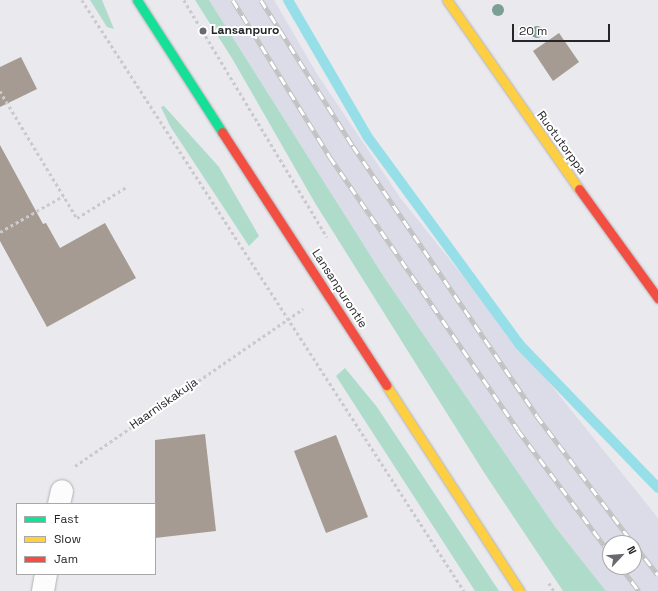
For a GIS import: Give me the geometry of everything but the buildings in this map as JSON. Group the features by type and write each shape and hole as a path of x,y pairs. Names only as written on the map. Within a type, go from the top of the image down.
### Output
{"street":[{"name":"Lansanpurontie","path":"137,0 520,591"},
{"name":"Ruotutorppa","path":"446,0 524,113 658,298"},
{"path":"43,591 46,575"}],"path":[{"path":"82,0 464,591"},
{"path":"184,0 328,240"},
{"path":"0,91 77,218 128,186"},
{"path":"0,232 63,196"},
{"name":"Haarniskakuja","path":"60,497 73,468 288,318"},
{"path":"545,578 554,591"}],"shaded area":[{"path":"209,0 274,0 317,74 401,199 658,518 658,591 606,591 556,528 384,277"}],"green space":[{"path":"90,0 102,0 114,29 107,27"},
{"path":"195,0 209,0 384,277 556,528 606,591 563,591 485,474 315,203 233,60"},
{"path":"164,106 219,167 259,236 249,246 170,126 161,107"},
{"path":"345,368 377,407 499,591 475,591 336,376"}],"waterway":[{"path":"288,0 367,136 519,344 658,488"}],"railway":[{"path":"233,0 330,157 518,430 602,542"},
{"path":"261,0 353,146 537,416 627,535"},
{"path":"642,554 658,575"},
{"path":"627,575 639,591"}],"traffic: fast":[{"path":"137,0 222,132"}],"traffic: slow":[{"path":"447,0 579,189"},
{"path":"386,385 520,591"}],"traffic: jam":[{"path":"222,132 386,385"},
{"path":"579,189 658,298"}],"place":[{"name":"Lansanpuro","path":"203,31"}]}
